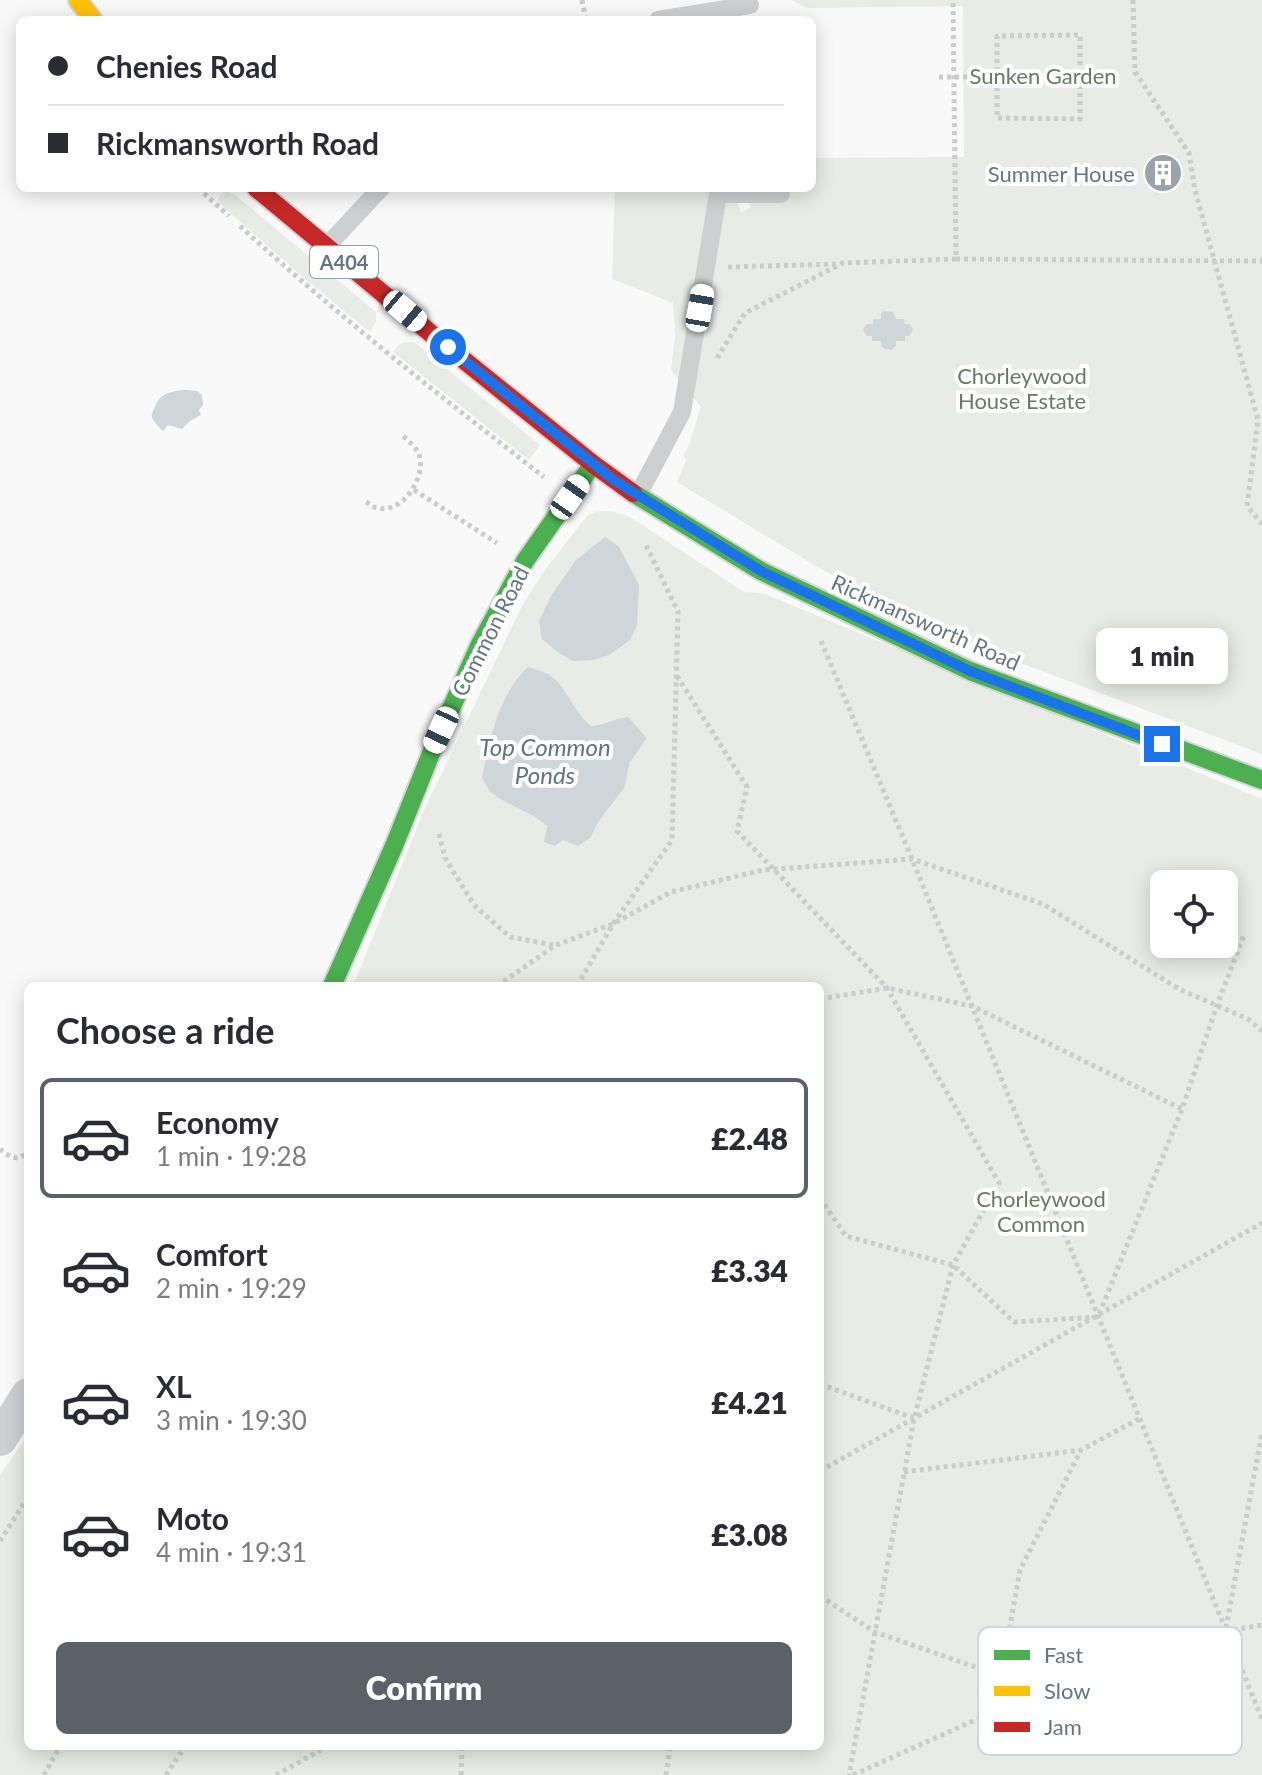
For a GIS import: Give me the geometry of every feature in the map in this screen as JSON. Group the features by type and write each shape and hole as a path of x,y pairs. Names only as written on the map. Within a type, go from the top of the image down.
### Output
{"main road":[{"name":"A404","path":"261,192 593,464"},
{"name":"Common Road","path":"334,982 480,644 525,561 593,464"},
{"name":"Rickmansworth Road","path":"593,464 638,496 801,592 970,671 1262,780"}],"street":[{"path":"0,1439 24,1401"}],"lane":[{"path":"690,16 750,5"},
{"path":"326,247 377,192"},
{"path":"638,496 682,412 717,192"},
{"path":"738,192 781,194"}],"path":[{"path":"953,0 956,259"},
{"path":"1133,0 1135,72 1189,153 1195,190 1258,420 1247,506 1262,524"},
{"path":"1080,35 1080,119 997,118 997,77 997,36 1080,35"},
{"path":"939,77 997,77"},
{"path":"202,192 300,281 570,497"},
{"path":"706,268 956,259 1262,261"},
{"path":"714,363 745,313 843,263"},
{"path":"366,502 378,509 390,507 414,490 421,467 419,456 414,446 401,434"},
{"path":"414,490 525,561"},
{"path":"579,982 613,924 672,840 678,612 640,532"},
{"path":"801,592 1224,1627"},
{"path":"677,676 747,787 737,831 887,988 999,1183 953,1265 914,1419 851,1775"},
{"path":"435,821 445,858 474,905 510,937 556,945"},
{"path":"503,982 556,945 613,924 671,892 773,869 912,859 1043,904 1179,989 1248,1019 1262,1031"},
{"path":"1098,1317 1182,1109 1244,935"},
{"path":"824,998 887,988 972,1006 1182,1109"},
{"path":"0,1149 17,1159 24,1157"},
{"path":"824,1204 846,1236 953,1265 1014,1322 1098,1317"},
{"path":"824,1469 1262,1223"},
{"path":"824,1385 914,1419"},
{"path":"904,1472 1081,1450 1139,1419"},
{"path":"1227,1627 1262,1432"},
{"path":"1010,1627 1020,1570 1081,1450"},
{"path":"0,1541 24,1503"},
{"path":"824,1599 875,1632 978,1668"},
{"path":"1242,1628 1262,1625"},
{"path":"1242,1670 1262,1719"},
{"path":"851,1775 978,1718"},
{"path":"44,1775 58,1750"},
{"path":"166,1775 182,1750"},
{"path":"276,1775 321,1750"},
{"path":"461,1775 462,1750"},
{"path":"666,1775 669,1750"}],"green space":[{"name":"Chorleywood House Estate","path":"791,0 1262,0 1262,754 981,648 819,568 677,482 701,407 671,370 675,335 673,303 612,279 615,192 734,192 741,213 750,208 750,192 816,192 816,158 964,157 963,6 808,8"},
{"path":"222,193 234,194 376,312 376,322 370,332 219,203"},
{"path":"405,342 414,342 540,445 529,460 393,352"},
{"name":"Chorleywood Common","path":"605,511 630,517 744,592 762,593 1262,799 1262,1775 0,1775 0,1475 24,1441 24,1750 824,1750 824,982 355,982 425,808 522,606 544,571 587,516"}],"water":[{"path":"884,311 893,312 896,319 904,319 913,330 905,336 905,341 896,341 892,350 884,349 881,341 872,341 872,336 867,336 863,330 867,324 873,324 873,319 881,319"},
{"path":"197,391 202,395 201,415 182,429 168,425 163,431 152,418 156,404 166,394"},
{"path":"605,537 619,547 639,585 637,626 630,640 609,655 573,661 542,639 539,621 551,596 576,560"},
{"name":"Top Common Ponds","path":"528,667 555,679 591,726 628,717 647,738 630,762 624,788 590,838 578,846 563,840 555,846 544,842 547,826 490,792 482,778 492,733 503,704"}],"traffic: fast":[{"path":"334,982 480,644 525,561 593,464"},
{"path":"633,493 761,571 970,671 1262,780"}],"traffic: slow":[{"path":"78,0 90,16"}],"traffic: jam":[{"path":"261,192 434,336 633,493"}],"place":[{"name":"Summer House","path":"1163,173"}],"route":[{"path":"448,347 614,480 761,571 970,671 1162,744"}],"park label":[{"name":"Sunken Garden","path":"1043,75"}]}
